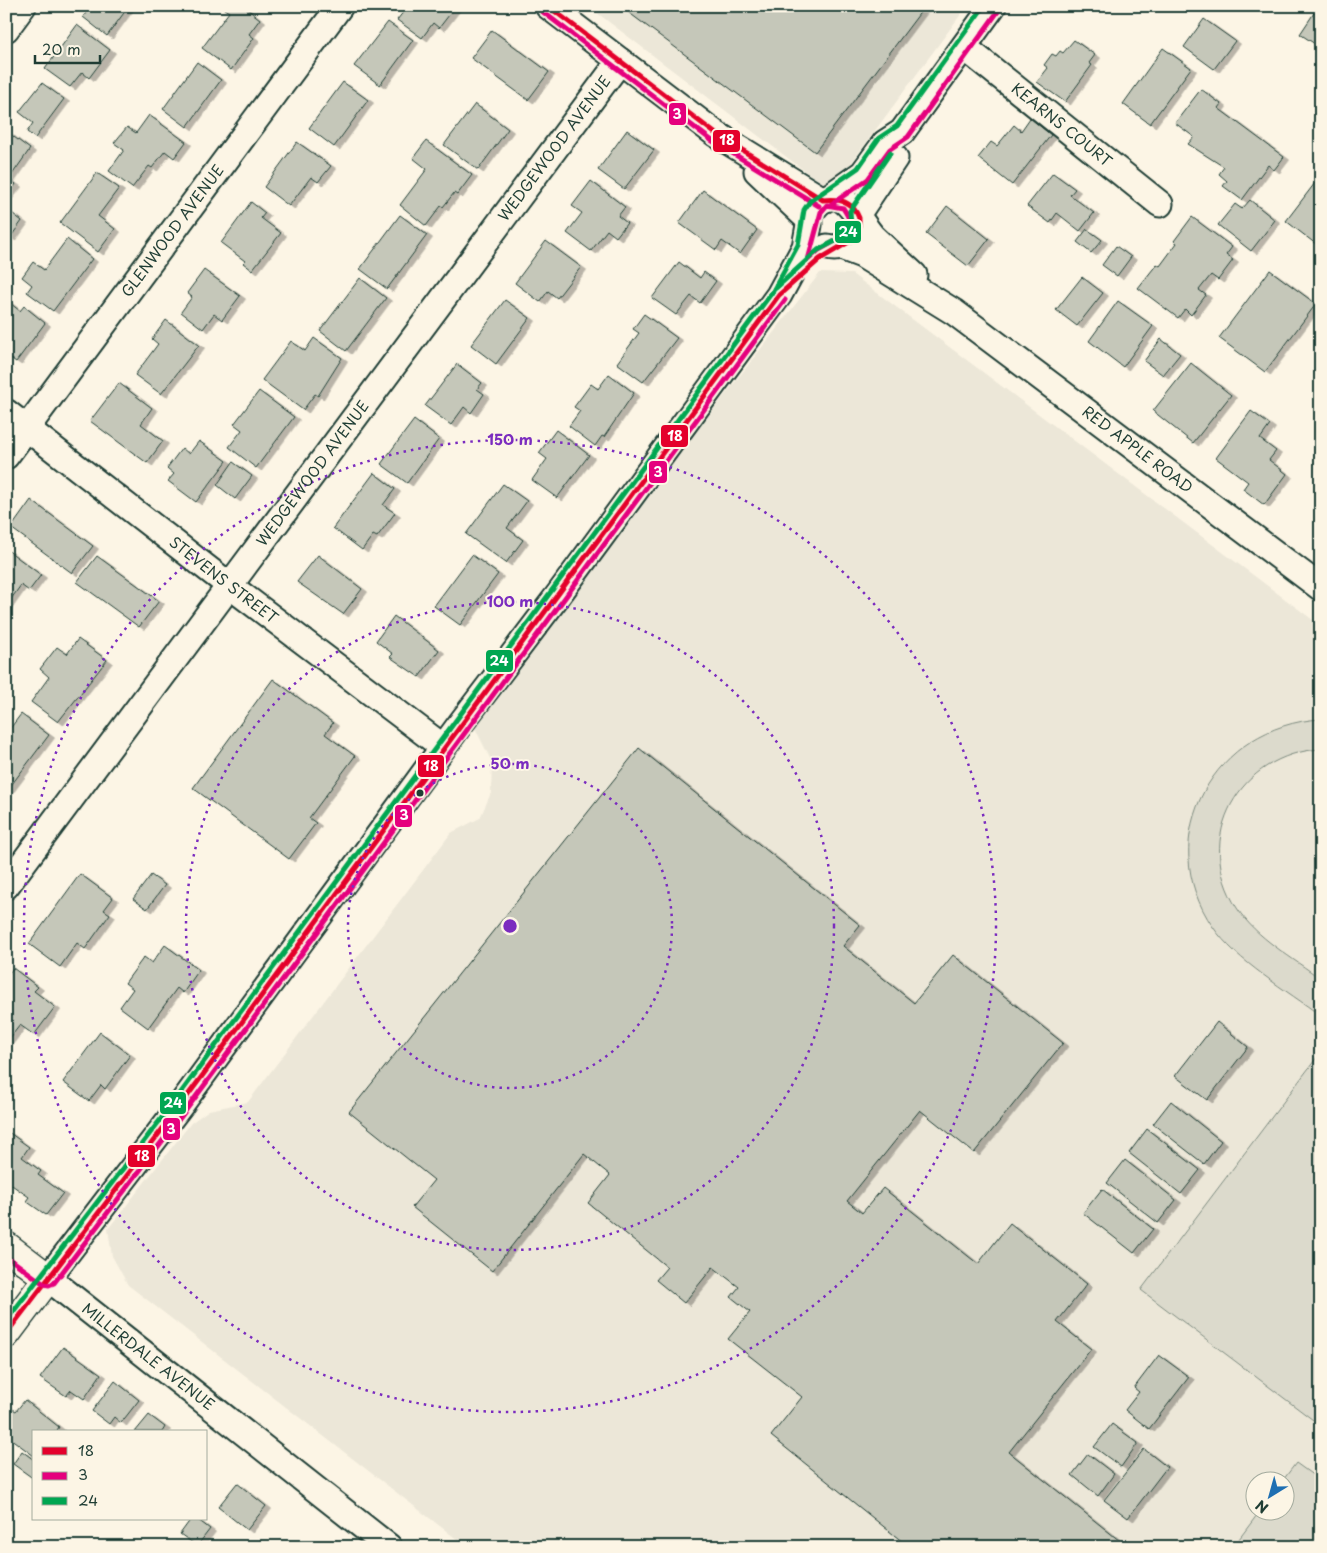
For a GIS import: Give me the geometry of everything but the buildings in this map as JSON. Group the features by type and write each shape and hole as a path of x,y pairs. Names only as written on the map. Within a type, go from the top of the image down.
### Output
{"main road":[{"path":"6,1246 48,1278 6,1334"}],"street":[{"path":"6,29 23,6"},
{"name":"GLENWOOD AVENUE","path":"6,456 340,6"},
{"path":"548,6 716,134 824,200 840,199 848,202 858,216"},
{"path":"48,1278 186,1098 443,747 779,295 805,247 809,222 816,205 864,173 885,143 902,132 994,6"},
{"name":"KEARNS COURT","path":"964,47 1160,204"},
{"name":"WEDGEWOOD AVENUE","path":"6,886 620,61"},
{"path":"779,295 823,256 853,240 857,233 858,216 900,152 902,132"},
{"path":"716,134 809,222 812,236 818,242 824,246 839,248"},
{"name":"RED APPLE ROAD","path":"858,216 872,236 954,312"},
{"name":"RED APPLE ROAD","path":"839,248 862,255 954,312 1321,588"},
{"name":"STEVENS STREET","path":"6,412 230,586 443,747"},
{"name":"MILLERDALE AVENUE","path":"48,1278 388,1547"}],"shaded area":[{"path":"588,6 967,6 843,174 830,184 822,184"},
{"path":"820,273 852,274 1321,626 1321,1547 467,1547 128,1285 112,1256 108,1229 191,1123 209,1110 248,1102 451,833 480,818 491,793 492,762 471,720"},
{"path":"1321,719 1321,749 1292,754 1267,766 1247,783 1231,804 1222,828 1220,854 1224,881 1237,908 1245,919 1265,938 1321,979 1321,1016 1263,975 1223,940 1213,927 1195,892 1189,857 1192,823 1204,791 1224,764 1251,741 1283,726"},
{"path":"1321,1052 1321,1426 1141,1290"},
{"path":"1296,1463 1321,1481 1321,1547 1233,1547 1253,1520 1294,1520 1294,1470 1291,1470"}],"transit line":[{"name":"18","path":"6,1334 180,1106 779,295 820,259 852,240 859,226 859,218 853,208 845,202 823,200 716,134 548,6"},
{"name":"24","path":"6,1321 174,1102 773,291 798,245 804,210 810,201 858,168 879,138 897,126 984,6"},
{"name":"3","path":"830,205 868,179 890,149 908,137 999,10"},
{"name":"3","path":"543,12 711,140 819,206"},
{"name":"24","path":"776,288 818,250 847,235 851,225 850,211 890,153"},
{"name":"3","path":"827,205 843,208 850,221 848,234 819,250 808,260 821,212 827,205"},
{"name":"3","path":"6,1256 44,1284 54,1283 186,1110 785,300"}]}
